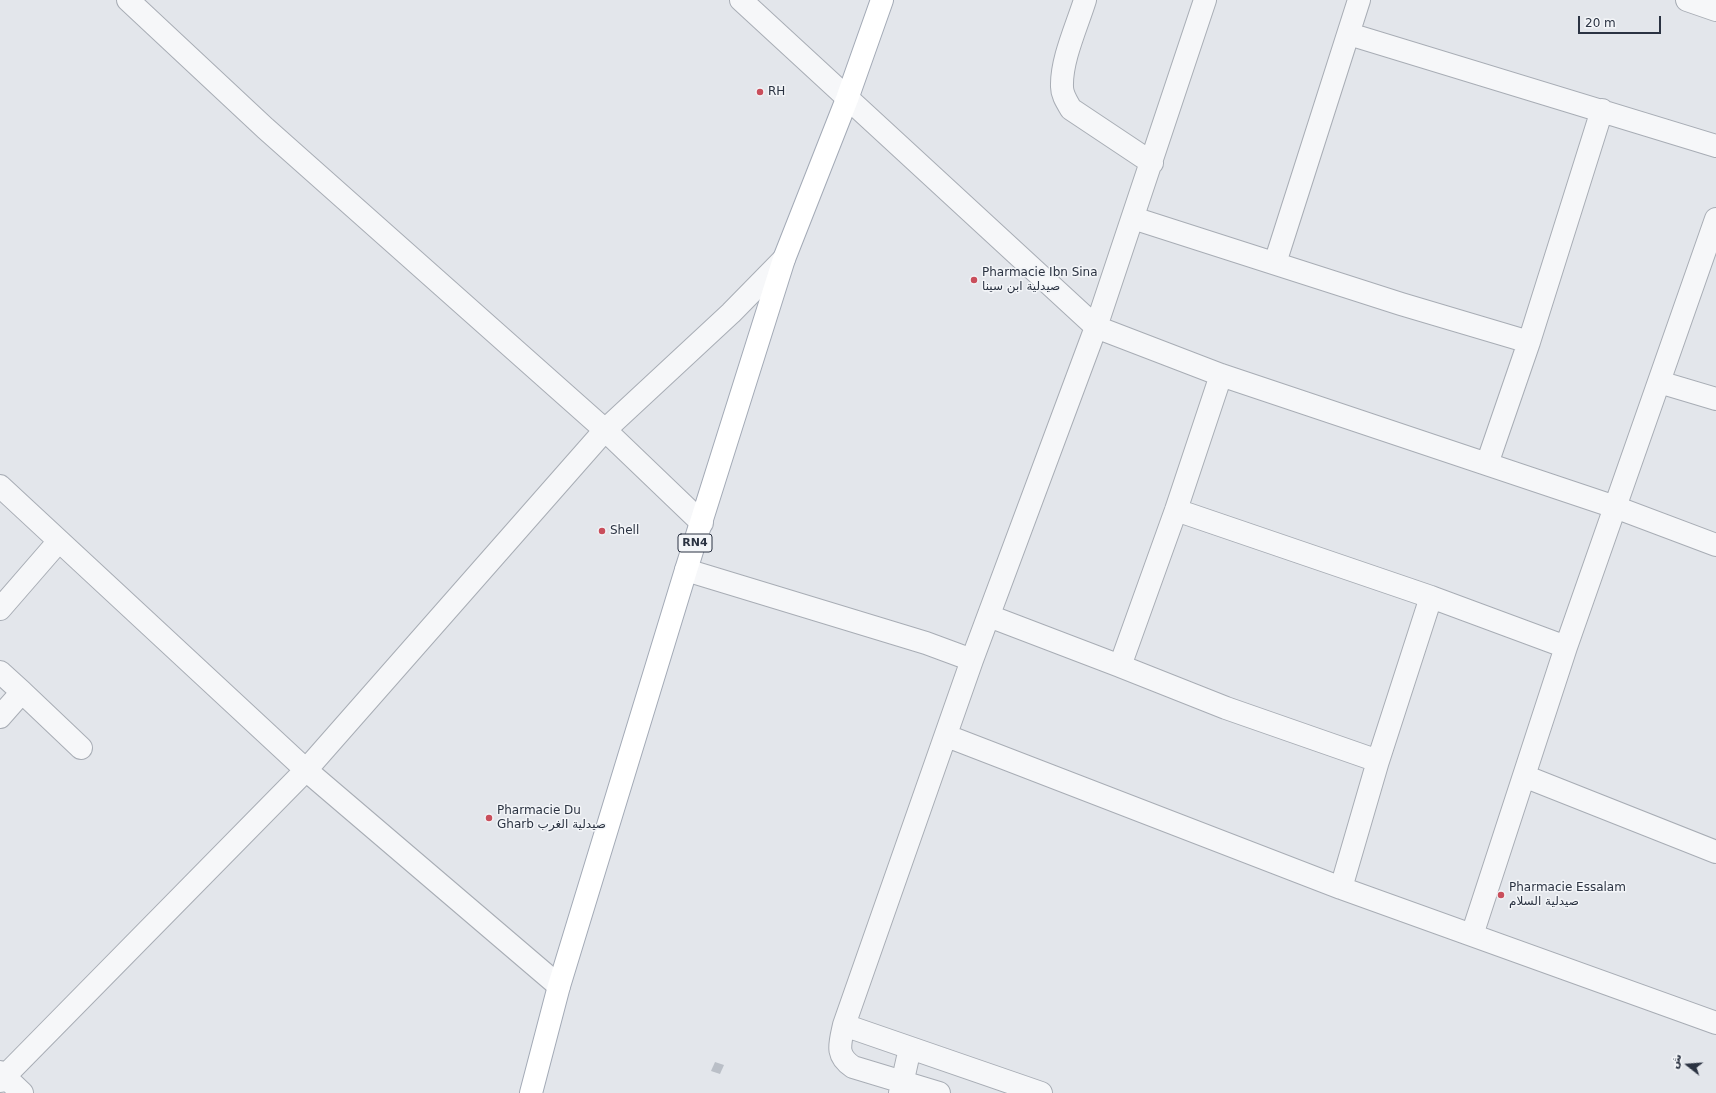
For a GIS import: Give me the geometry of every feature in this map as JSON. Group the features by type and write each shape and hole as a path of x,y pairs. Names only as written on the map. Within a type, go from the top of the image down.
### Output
{"main road":[{"name":"RN4","path":"531,1093 560,986 686,570 784,259 847,98 882,0"}],"street":[{"path":"128,0 265,128 605,430 702,523"},
{"path":"741,0 1096,327 1221,375 1615,507 1716,546"},
{"path":"1085,0 1064,66 1062,87 1065,99 1071,109 1152,163"},
{"path":"938,1093 901,1088 853,1067 843,1059 840,1051 844,1026 947,736 972,660 1096,327 1152,163 1205,0"},
{"path":"1275,263 1359,0"},
{"path":"1687,0 1716,10"},
{"path":"1349,34 1716,146"},
{"path":"1487,464 1529,342 1602,110"},
{"path":"1133,218 1401,304 1529,342"},
{"path":"1472,935 1566,647 1716,219"},
{"path":"22,1093 1,1076 306,770 605,430 731,313 784,259"},
{"path":"1120,666 1176,510 1221,375"},
{"path":"1659,382 1716,399"},
{"path":"0,486 306,770 560,986"},
{"path":"1176,510 1431,597 1566,647"},
{"path":"0,610 59,541"},
{"path":"686,570 926,643 972,660"},
{"path":"1340,888 1378,761 1431,597"},
{"path":"989,616 1226,708 1378,761"},
{"path":"0,672 81,748"},
{"path":"0,717 22,692"},
{"path":"947,736 1340,888 1716,1023"},
{"path":"1524,776 1716,852"},
{"path":"844,1026 1041,1093"},
{"path":"901,1088 910,1048"}],"building":[{"path":"715,1062 724,1065 720,1074 711,1071"}],"place":[{"name":"RH","path":"760,92"},
{"name":"Pharmacie Ibn Sina صيدلية ابن سينا","path":"974,280"},
{"name":"Shell","path":"602,531"},
{"name":"Pharmacie Du Gharb صيدلية الغرب","path":"489,818"},
{"name":"Pharmacie Essalam صيدلية السلام","path":"1501,895"}]}
